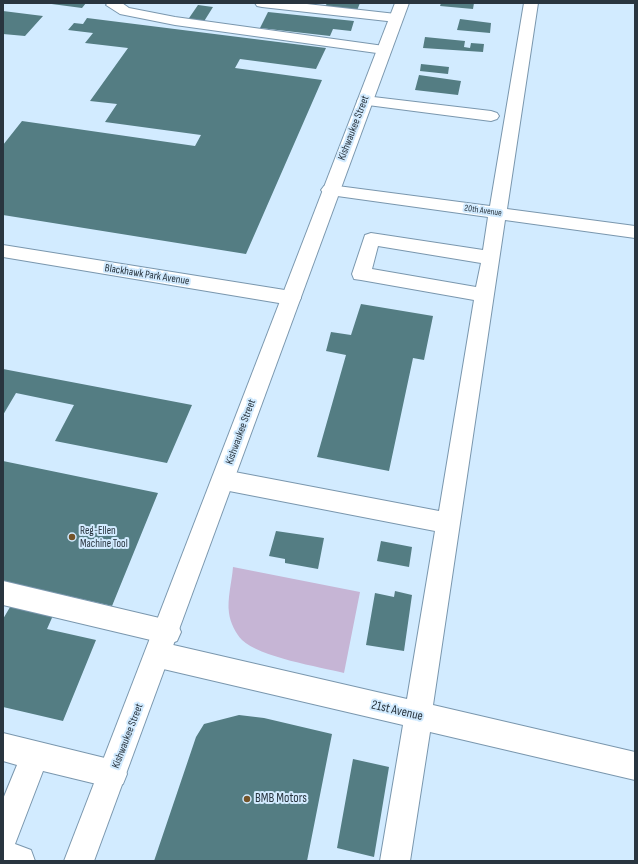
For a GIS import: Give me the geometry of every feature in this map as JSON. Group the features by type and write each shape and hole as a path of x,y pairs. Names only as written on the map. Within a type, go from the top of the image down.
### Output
{"main road":[{"path":"115,3 113,5 125,11 175,21 384,50"},
{"path":"262,3 399,11"},
{"path":"395,861 531,3"},
{"name":"Kishwaukee Street","path":"79,861 163,644 330,190 399,11"},
{"path":"364,101 491,116"},
{"name":"20th Avenue","path":"330,190 635,232"},
{"path":"485,295 361,274 371,239 491,258"},
{"name":"Blackhawk Park Avenue","path":"3,251 291,298"},
{"path":"224,480 449,524"},
{"name":"21st Avenue","path":"3,593 163,644 418,716 635,766"},
{"path":"3,747 113,774"},
{"path":"3,837 36,754"},
{"path":"3,856 20,861"}],"shaded area":[{"path":"233,567 360,592 344,673 275,656 250,646 242,640 234,628 229,613 229,596"}],"building":[{"path":"44,3 86,3 82,8"},
{"path":"327,3 360,3 356,13 324,9"},
{"path":"441,3 474,3 473,9 440,6"},
{"path":"198,5 213,7 203,23 187,21"},
{"path":"3,11 43,16 25,36 3,34"},
{"path":"268,12 354,21 351,31 333,29 330,36 260,28"},
{"path":"87,18 326,48 316,69 240,59 235,68 322,80 246,254 3,215 3,145 22,121 195,146 201,135 105,122 117,104 90,101 128,48 85,43 93,33 68,30 74,23 83,24"},
{"path":"460,19 491,23 490,33 457,30"},
{"path":"425,37 465,41 464,47 470,48 471,43 484,44 483,52 423,48"},
{"path":"421,64 449,67 448,74 420,71"},
{"path":"419,75 461,81 458,95 415,90"},
{"path":"361,304 433,316 424,360 413,358 389,471 317,457 346,355 326,351 331,332 351,335"},
{"path":"3,369 192,405 167,463 55,441 74,405 16,393 3,415"},
{"name":"Reg-Ellen Machine Tool","path":"3,461 158,493 112,606 3,581"},
{"path":"276,531 324,538 318,569 285,563 285,559 269,556"},
{"path":"381,541 412,547 409,567 377,561"},
{"path":"395,591 412,595 404,651 366,645 375,593 394,597"},
{"path":"13,602 55,611 47,629 96,640 63,721 3,707 3,619"},
{"name":"BMB Motors","path":"239,715 264,718 332,734 307,861 154,861 196,737 204,724"},
{"path":"353,759 389,767 374,857 337,848"}],"place":[{"name":"Reg-Ellen Machine Tool","path":"72,537"},
{"name":"BMB Motors","path":"247,799"}]}
